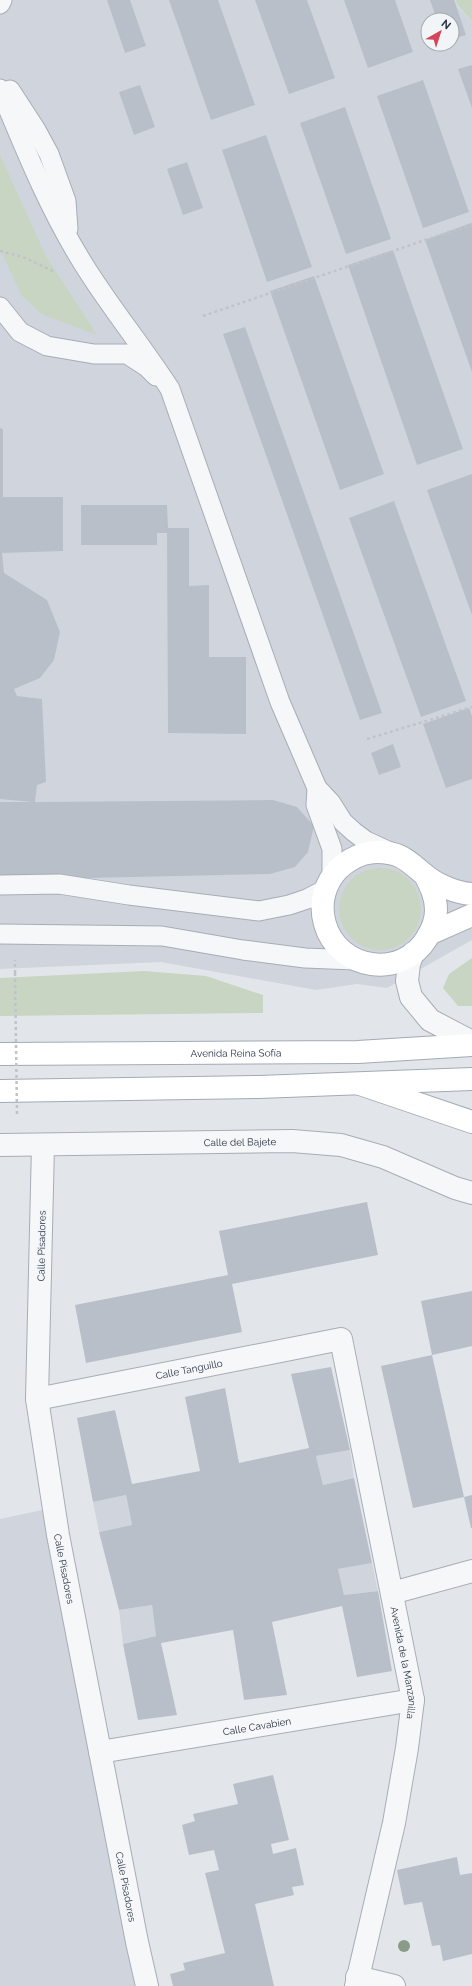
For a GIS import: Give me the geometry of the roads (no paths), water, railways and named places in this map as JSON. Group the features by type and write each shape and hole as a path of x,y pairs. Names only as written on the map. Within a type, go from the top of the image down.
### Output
{"main road":[{"path":"425,875 433,892 436,911 432,929 423,946 408,958 391,964 372,965 355,960 339,949 328,934 322,916 323,897 329,883 342,865 358,856 376,852 395,854 412,862 425,875 449,888 462,893 472,894"},
{"path":"429,934 472,915"},
{"name":"Avenida Reina Sofía","path":"0,1054 358,1052 472,1044"},
{"path":"0,1091 359,1084 472,1079"},
{"path":"359,1084 472,1122"}],"street":[{"path":"414,953 409,964 407,981 411,997 430,1020 472,1044"},
{"name":"Calle del Bajete","path":"0,1145 292,1141 341,1145 384,1157 456,1188 472,1193"},
{"name":"Calle Pisadores","path":"43,1145 37,1399 58,1535 137,1942 147,1986"},
{"name":"Calle Tanguillo","path":"37,1399 341,1339"},
{"name":"Avenida de la Manzanilla","path":"341,1339 413,1700 407,1748 394,1823 357,1982"},
{"path":"392,1593 472,1571"},
{"name":"Calle Cavabien","path":"100,1752 413,1700"},
{"path":"357,1982 394,1986"}],"lane":[{"path":"0,4 2,0"},
{"path":"0,78 36,130 49,154 66,201 69,238"},
{"path":"0,89 43,190 84,265 147,353 170,390 280,702 317,788 331,802 343,822 354,832 366,841 395,854"},
{"path":"0,307 20,332 46,346 94,354 127,354 147,367 170,390"},
{"path":"0,886 59,884 129,896 259,911 289,905 307,899 329,883 332,849 316,805 317,788"},
{"path":"0,934 162,936 242,950 306,958 355,960"}]}
